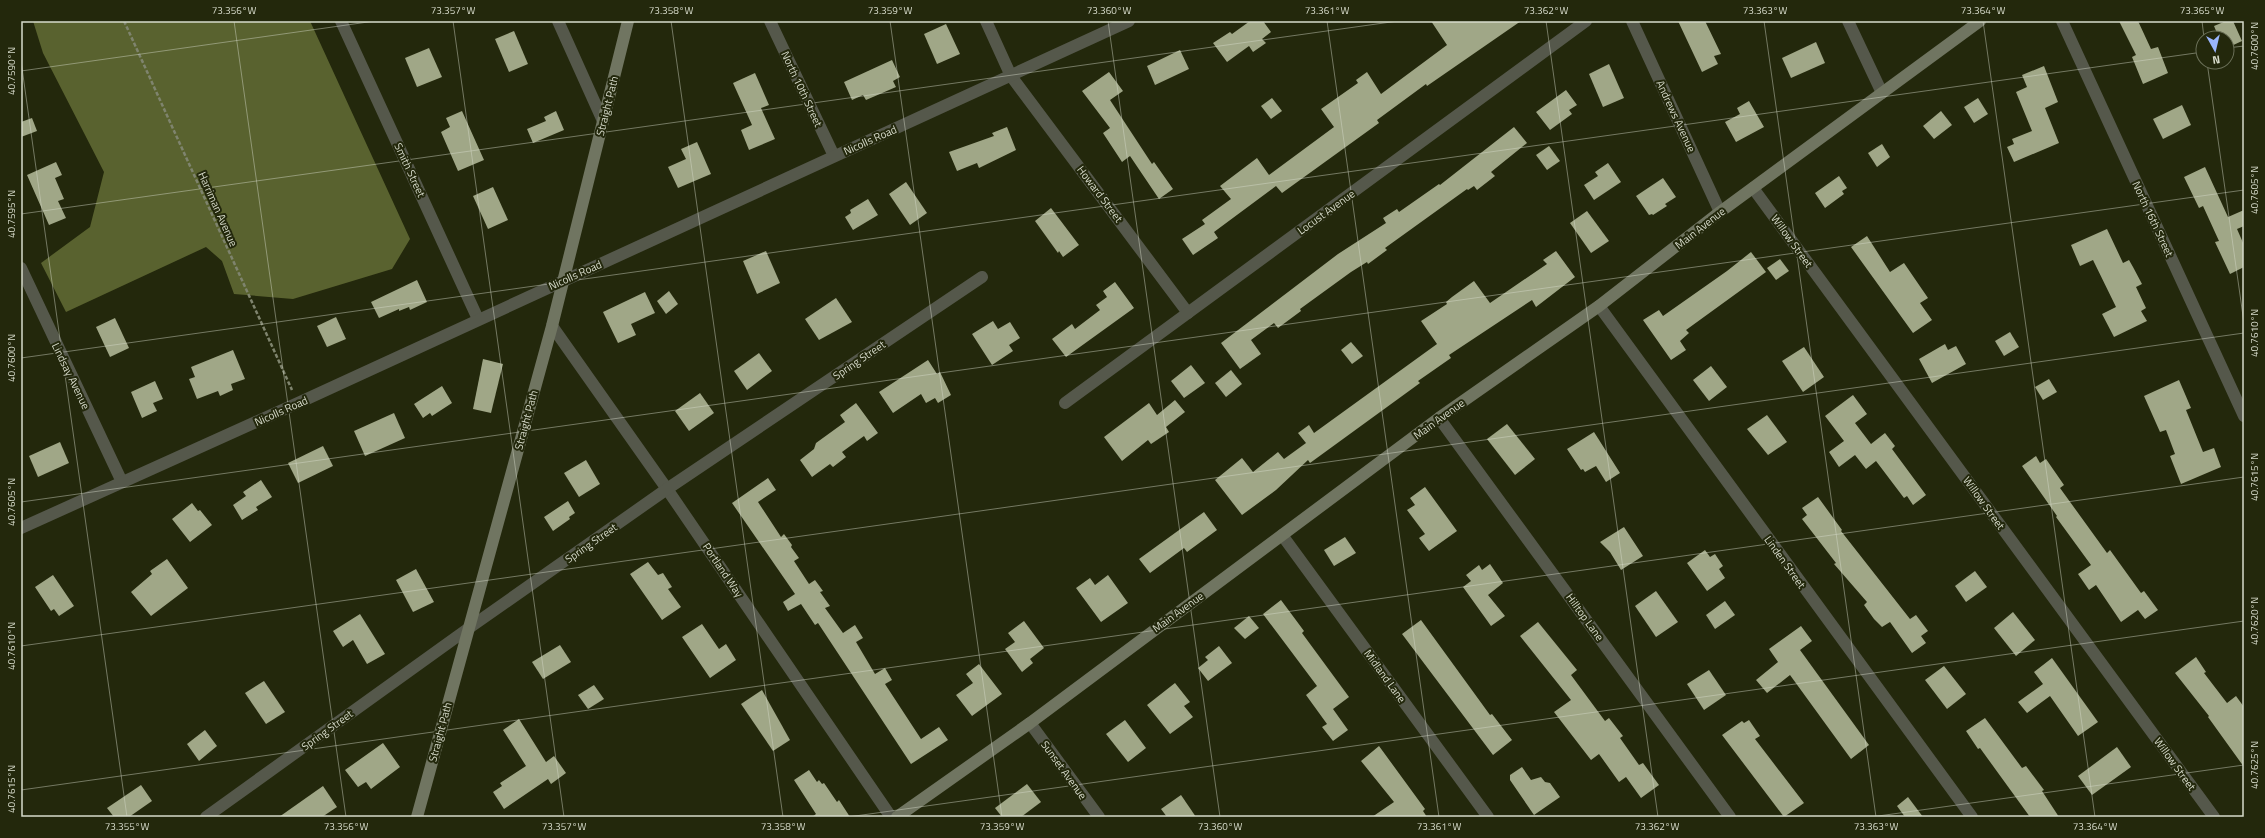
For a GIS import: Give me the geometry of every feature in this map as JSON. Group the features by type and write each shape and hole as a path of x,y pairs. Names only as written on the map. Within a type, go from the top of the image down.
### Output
{"street":[{"name":"Smith Street","path":"342,21 478,319"},
{"path":"558,21 604,120"},
{"name":"Straight Path","path":"417,817 552,326 628,21"},
{"name":"North 10th Street","path":"770,21 834,156"},
{"name":"Howard Street","path":"986,21 1012,76 1188,313"},
{"name":"Nicolls Road","path":"21,528 298,403 1129,21"},
{"name":"Locust Avenue","path":"1066,403 1586,21"},
{"name":"Andrews Avenue","path":"1632,21 1720,212"},
{"path":"1848,21 1882,93"},
{"name":"Main Avenue","path":"897,817 1030,722 1439,418 1598,306 1720,212 1980,21"},
{"name":"North 16th Street","path":"2062,21 2244,416"},
{"name":"Willow Street","path":"1753,188 2214,817"},
{"name":"Lindsay Avenue","path":"21,268 122,482"},
{"name":"Spring Street","path":"206,817 469,628 667,489 982,277"},
{"name":"Linden Street","path":"1598,306 1972,817"},
{"name":"Portland Way","path":"552,326 667,489 891,817"},
{"name":"Hilltop Lane","path":"1439,418 1730,817"},
{"name":"Midland Lane","path":"1282,535 1488,817"},
{"name":"Sunset Avenue","path":"1030,722 1099,817"}],"path":[{"name":"Harriman Avenue","path":"124,21 298,403"}],"green space":[{"path":"33,21 310,21 410,239 392,269 293,299 234,294 222,261 206,247 66,312 41,263 90,227 104,172 43,53"}],"building":[{"path":"1250,21 1263,21 1271,32 1262,39 1266,43 1253,52 1249,46 1227,62 1213,43 1230,32 1232,34"},
{"path":"1431,21 1521,21 1427,86 1426,84 1377,120 1379,123 1282,193 1276,186 1214,232 1218,238 1193,255 1182,239 1205,224 1202,220 1231,199 1220,186 1257,158 1269,175 1334,127 1321,109 1358,83 1356,80 1367,72 1381,94 1447,45"},
{"path":"1678,21 1705,21 1721,54 1714,56 1718,64 1702,72"},
{"path":"2119,21 2138,21 2151,49 2158,47 2168,73 2143,84 2132,57 2136,55"},
{"path":"2226,21 2233,21 2242,41 2235,44 2235,30 2216,30 2214,26"},
{"path":"946,24 960,54 937,64 924,34"},
{"path":"514,31 528,64 509,72 495,39"},
{"path":"1816,42 1825,63 1791,78 1782,58"},
{"path":"429,48 442,77 417,87 405,58"},
{"path":"1180,50 1189,69 1155,85 1147,66"},
{"path":"892,60 900,77 893,81 896,87 866,100 863,95 852,100 844,82"},
{"path":"1609,64 1624,98 1603,107 1589,74"},
{"path":"2044,66 2058,102 2045,108 2059,143 2014,162 2007,147 2014,144 2012,139 2032,131 2016,92 2027,87 2022,75"},
{"path":"1109,72 1123,91 1110,100 1152,164 1154,162 1173,189 1159,199 1130,156 1122,162 1103,133 1110,128 1082,91"},
{"path":"755,73 769,105 761,108 775,139 749,150 741,130 752,125 733,83"},
{"path":"1566,90 1577,105 1569,110 1572,114 1550,130 1536,112"},
{"path":"1272,98 1282,111 1271,119 1261,106"},
{"path":"1978,98 1988,114 1974,123 1964,107"},
{"path":"1749,101 1764,127 1736,142 1725,122 1740,114 1737,108"},
{"path":"2182,105 2191,125 2163,139 2153,119"},
{"path":"462,111 484,160 458,171 441,132 450,127 446,118"},
{"path":"556,111 564,130 533,143 527,129 546,121 544,117"},
{"path":"1941,111 1952,125 1934,139 1923,126"},
{"path":"32,118 37,131 21,137 21,122"},
{"path":"1007,127 1016,150 979,168 977,163 957,171 949,152 994,136 992,133"},
{"path":"1514,127 1527,143 1491,172 1495,176 1477,190 1474,186 1468,190 1467,189 1385,248 1387,250 1368,264 1367,262 1351,272 1300,309 1301,311 1278,328 1274,323 1251,340 1261,354 1240,369 1221,343 1338,254 1386,223 1383,218 1397,209 1399,212 1439,184 1440,185"},
{"path":"697,142 711,174 678,188 668,167 686,159 681,149"},
{"path":"1882,144 1890,157 1877,167 1868,153"},
{"path":"1549,146 1560,161 1547,170 1536,155"},
{"path":"56,162 62,175 55,178 64,199 58,201 66,218 49,225 27,175"},
{"path":"1608,163 1621,182 1594,200 1584,185 1598,176 1595,172"},
{"path":"2205,167 2228,217 2244,210 2244,226 2237,229 2244,245 2244,267 2230,274 2215,242 2219,241 2203,206 2199,208 2184,177"},
{"path":"1839,176 1847,188 1842,191 1844,194 1825,208 1815,193"},
{"path":"1663,178 1676,197 1665,204 1667,206 1653,215 1649,215 1636,196"},
{"path":"906,182 927,213 910,225 889,194"},
{"path":"493,187 508,220 488,229 473,196"},
{"path":"868,199 878,215 853,230 845,217 851,213 850,210"},
{"path":"1051,208 1079,245 1063,257 1059,251 1058,253 1035,221"},
{"path":"1587,211 1609,241 1591,253 1570,223"},
{"path":"2107,229 2123,263 2129,260 2142,284 2136,287 2146,308 2141,311 2147,321 2114,337 2102,314 2116,307 2093,260 2080,266 2071,245"},
{"path":"1867,236 1890,272 1904,263 1928,298 1920,303 1932,320 1913,333 1851,247"},
{"path":"766,251 780,283 757,294 743,261"},
{"path":"1556,251 1575,277 1536,307 1532,300 1449,355 1451,358 1418,381 1420,383 1310,463 1308,460 1276,490 1242,515 1215,480 1242,458 1253,472 1278,452 1284,459 1306,443 1298,433 1309,425 1314,433 1437,344 1421,321 1447,304 1446,302 1452,297 1474,281 1490,303 1547,264 1543,260"},
{"path":"1751,252 1766,272 1686,330 1689,333 1680,341 1686,350 1671,360 1643,320 1659,310 1663,316 1727,271"},
{"path":"1780,259 1789,271 1776,280 1767,268"},
{"path":"417,280 427,302 410,310 409,307 399,311 399,309 379,318 371,302"},
{"path":"1115,282 1134,308 1066,357 1052,339 1072,324 1075,329 1100,310 1096,305 1107,297 1103,291"},
{"path":"669,291 678,304 666,314 657,301"},
{"path":"645,292 655,313 631,324 636,335 618,343 603,312"},
{"path":"836,298 852,322 819,340 805,319"},
{"path":"336,317 346,339 327,347 317,326"},
{"path":"115,318 129,348 110,357 96,327"},
{"path":"993,321 998,329 1010,322 1020,338 1009,345 1013,351 992,365 972,334"},
{"path":"2010,332 2019,347 2004,356 1995,341"},
{"path":"1351,342 1363,356 1352,364 1341,350"},
{"path":"1945,344 1948,350 1956,346 1966,364 1932,383 1919,359"},
{"path":"1804,347 1824,377 1803,392 1782,361"},
{"path":"233,350 245,379 231,384 233,390 220,396 218,391 197,399 189,379 195,377 191,367"},
{"path":"759,353 772,371 747,390 734,371"},
{"path":"483,359 503,364 491,413 473,409"},
{"path":"928,360 937,374 940,372 951,395 938,403 935,398 926,403 921,394 893,413 879,392"},
{"path":"1191,365 1205,383 1184,398 1171,381"},
{"path":"1711,366 1727,387 1709,401 1693,380"},
{"path":"1231,370 1242,384 1226,397 1215,383"},
{"path":"2049,379 2057,392 2043,400 2035,387"},
{"path":"2179,380 2191,408 2186,410 2203,452 2214,448 2221,467 2181,484 2170,456 2175,454 2166,430 2160,432 2144,396"},
{"path":"155,381 163,399 153,403 157,411 142,418 131,392"},
{"path":"442,386 452,403 432,416 430,413 423,418 414,404"},
{"path":"700,393 714,413 689,431 675,411"},
{"path":"1853,395 1867,414 1855,423 1871,444 1885,433 1895,446 1892,449 1926,495 1913,505 1907,496 1904,498 1876,461 1866,469 1855,455 1839,467 1829,452 1844,441 1825,416"},
{"path":"1175,400 1185,412 1166,427 1169,432 1151,444 1148,440 1122,461 1104,437 1149,403 1157,415"},
{"path":"856,403 878,433 867,441 864,436 842,452 846,457 833,467 830,464 812,477 800,460 814,449 816,443 845,422 840,415"},
{"path":"394,413 405,438 365,456 354,431"},
{"path":"1767,415 1787,442 1768,455 1747,429"},
{"path":"1507,424 1535,459 1515,475 1487,439"},
{"path":"1594,432 1620,473 1606,482 1596,466 1585,472 1583,469 1581,470 1567,449"},
{"path":"60,442 69,463 38,477 29,456"},
{"path":"323,446 333,466 298,483 288,463"},
{"path":"2036,456 2040,463 2046,459 2064,485 2060,488 2107,553 2110,550 2141,593 2144,591 2158,610 2145,619 2138,610 2121,622 2096,585 2089,590 2078,574 2091,565 2056,517 2057,516 2022,466"},
{"path":"586,460 600,484 579,497 564,473"},
{"path":"768,478 776,490 758,502 781,537 784,534 792,545 791,547 799,558 794,561 809,584 815,580 823,591 820,592 830,606 825,608 843,633 855,625 863,638 856,642 875,674 885,668 892,680 885,684 921,739 939,727 948,740 911,764 818,623 815,625 801,604 788,611 783,602 795,594 732,503"},
{"path":"261,480 272,497 256,507 258,510 242,520 233,505 246,496 243,492"},
{"path":"1425,487 1457,531 1429,551 1419,538 1425,534 1407,510 1415,505 1410,498"},
{"path":"1818,497 1842,530 1841,531 1910,619 1916,615 1928,631 1921,636 1926,643 1912,653 1890,622 1882,627 1874,619 1864,605 1867,602 1834,564 1836,563 1802,519 1807,515 1802,508"},
{"path":"568,501 575,513 569,517 570,519 553,531 544,517"},
{"path":"192,503 198,511 200,510 212,525 190,542 172,519"},
{"path":"1204,512 1217,530 1187,552 1184,548 1150,573 1139,559"},
{"path":"1624,527 1643,556 1621,570 1610,552 1600,542"},
{"path":"1345,537 1356,553 1334,566 1324,550"},
{"path":"1705,550 1710,557 1715,554 1723,566 1719,569 1725,578 1707,591 1687,563"},
{"path":"167,559 188,588 151,616 131,592 152,574 150,571"},
{"path":"648,562 658,575 663,573 672,587 668,589 681,607 662,620 630,574"},
{"path":"1490,564 1503,583 1488,595 1505,616 1491,626 1463,587 1471,581 1466,575 1479,565 1482,570"},
{"path":"416,569 434,602 413,612 396,580"},
{"path":"1975,571 1987,587 1966,602 1955,586"},
{"path":"53,575 74,606 59,616 54,609 51,611 35,587"},
{"path":"1108,575 1128,603 1101,622 1076,588 1090,578 1095,585"},
{"path":"1656,591 1678,622 1656,637 1635,606"},
{"path":"1281,600 1304,631 1302,633 1349,697 1333,709 1348,730 1333,741 1322,727 1327,724 1306,695 1317,686 1263,614"},
{"path":"1725,601 1735,615 1715,629 1706,615"},
{"path":"2013,612 2035,640 2016,656 1994,628"},
{"path":"360,614 385,654 367,664 353,640 343,647 333,631"},
{"path":"1249,616 1259,628 1245,639 1234,628"},
{"path":"1421,620 1490,715 1492,714 1512,740 1493,755 1402,634"},
{"path":"1024,621 1044,648 1030,659 1033,663 1022,672 1005,649 1015,642 1008,633"},
{"path":"1538,622 1577,670 1571,675 1605,721 1609,718 1623,736 1620,738 1639,765 1643,763 1659,785 1641,798 1626,777 1619,782 1599,754 1591,760 1554,712 1571,700 1520,636"},
{"path":"702,624 719,649 726,644 736,660 710,678 682,637"},
{"path":"1801,626 1812,641 1800,650 1869,745 1851,759 1790,675 1767,693 1756,680 1778,662 1769,649"},
{"path":"560,645 571,662 543,679 532,662"},
{"path":"1219,646 1232,663 1208,681 1198,668 1208,660 1205,657"},
{"path":"2196,657 2206,672 2204,673 2227,703 2236,696 2244,707 2244,767 2208,717 2209,716 2175,673"},
{"path":"2052,658 2098,722 2078,736 2050,696 2027,713 2018,702 2043,684 2034,672"},
{"path":"979,664 1002,694 972,716 956,695 973,683 966,674"},
{"path":"1944,666 1966,694 1947,709 1925,680"},
{"path":"1709,670 1726,695 1704,710 1687,684"},
{"path":"264,681 285,712 266,724 245,693"},
{"path":"1175,683 1190,702 1184,706 1193,717 1170,734 1147,705"},
{"path":"594,685 604,699 588,709 578,695"},
{"path":"762,690 790,740 773,751 741,704"},
{"path":"1985,718 2022,768 2026,766 2044,790 2042,791 2059,817 2030,817 1980,748 1978,749 1966,731"},
{"path":"519,719 546,762 554,756 566,773 551,784 548,779 504,809 493,792 502,786 500,783 526,766 503,730"},
{"path":"1125,720 1146,748 1128,762 1106,734"},
{"path":"1749,720 1760,736 1755,739 1804,803 1784,817 1722,735 1742,721 1744,723"},
{"path":"205,730 217,746 199,761 187,744"},
{"path":"383,743 400,767 371,789 366,782 358,787 345,770"},
{"path":"1379,746 1425,809 1423,811 1427,817 1372,817 1394,802 1361,761"},
{"path":"2117,747 2131,767 2092,795 2078,776"},
{"path":"1522,767 1531,780 1541,777 1545,782 1550,783 1560,797 1534,815 1510,780 1510,775"},
{"path":"809,770 817,782 819,780 822,784 824,783 837,802 839,800 850,817 812,817 816,814 794,780"},
{"path":"1027,784 1041,802 1021,817 1002,817 995,808"},
{"path":"141,785 152,801 129,817 114,817 107,808"},
{"path":"323,786 337,807 322,817 279,817"},
{"path":"1181,795 1196,817 1167,817 1161,809"},
{"path":"1908,797 1923,817 1905,817 1897,806"}]}
